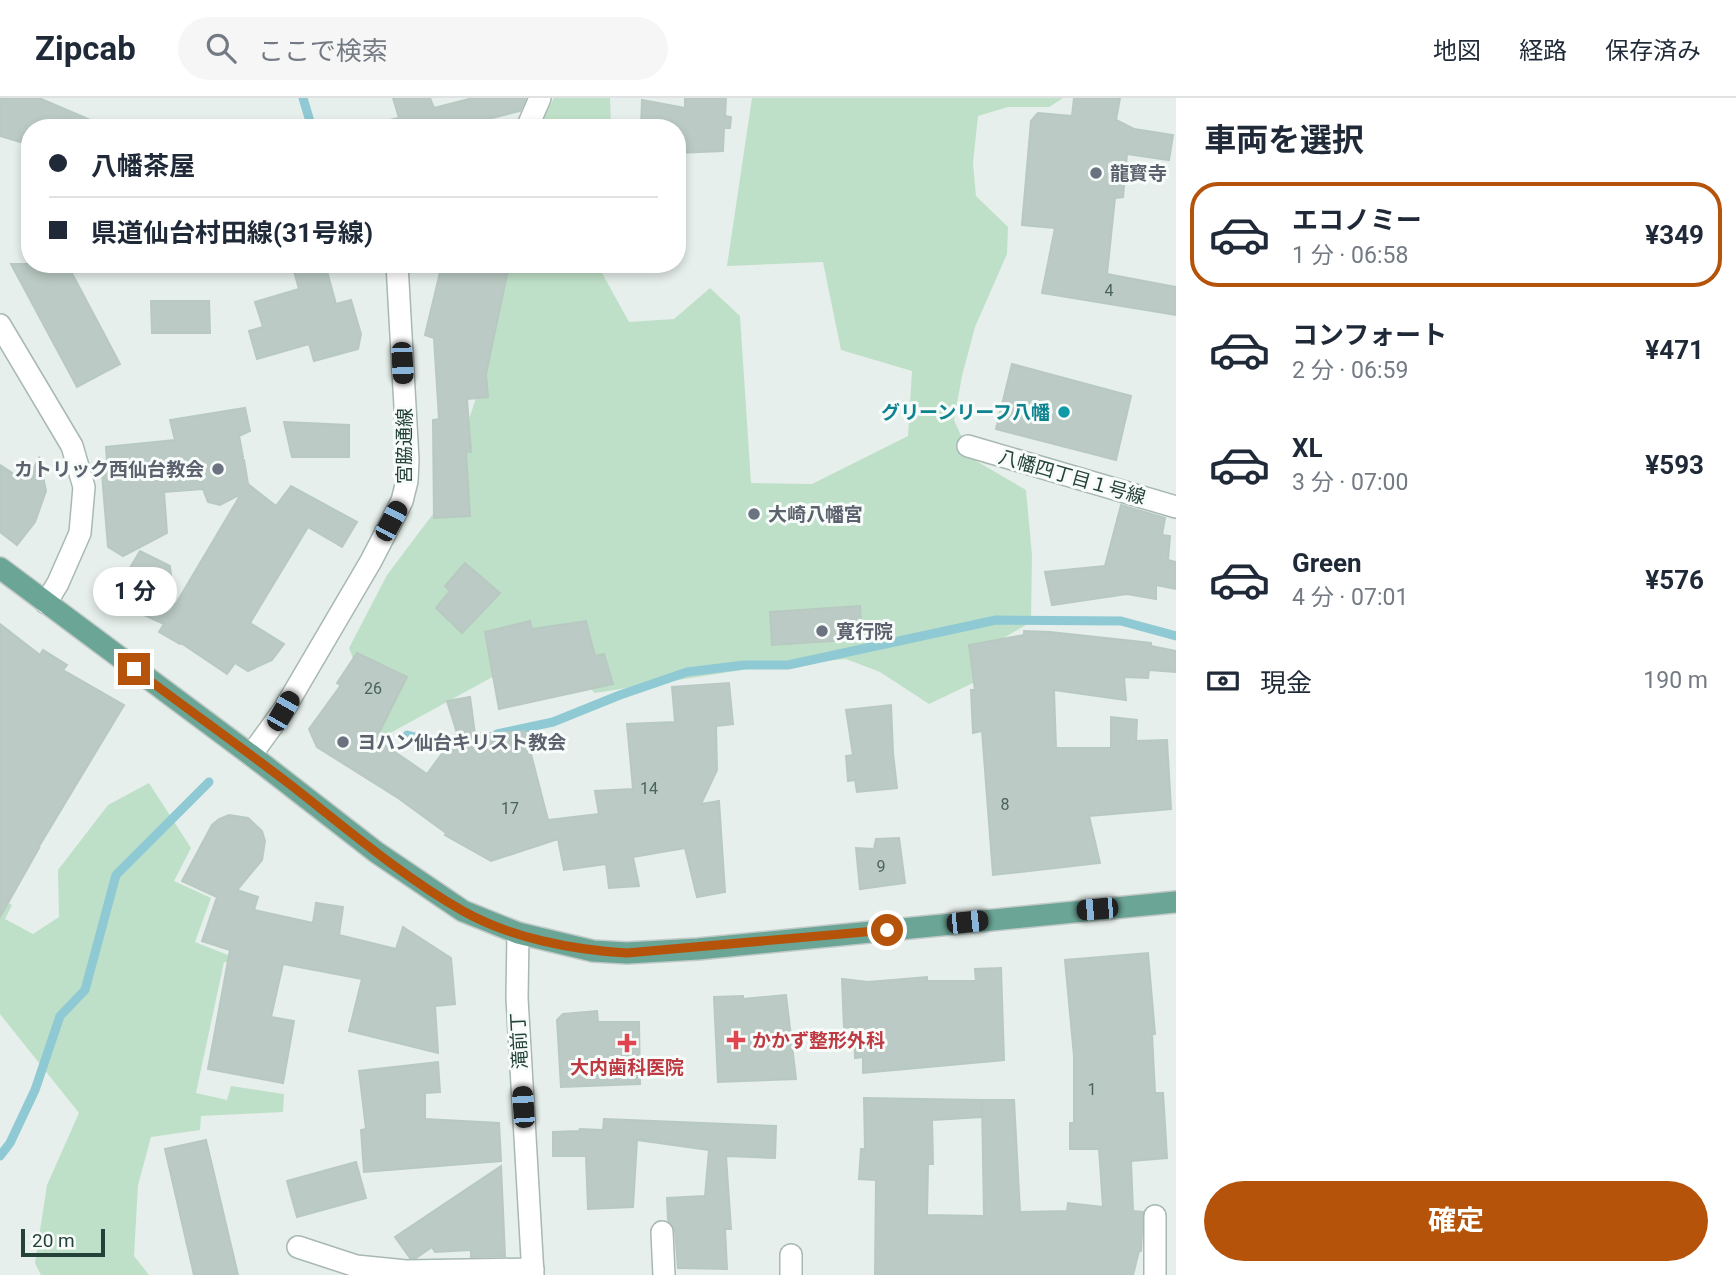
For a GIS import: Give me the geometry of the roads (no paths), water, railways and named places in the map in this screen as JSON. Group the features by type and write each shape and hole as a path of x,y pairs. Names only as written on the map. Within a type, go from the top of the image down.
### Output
{"main road":[{"path":"0,568 376,852 463,911 518,933 593,951 627,953 698,949 1176,902"}],"street":[{"path":"531,119 540,98"},
{"name":"宮脇通線","path":"251,755 283,711 371,561 402,501 408,460 398,273"},
{"path":"0,325 72,446 84,487 80,533 46,603"},
{"name":"八幡四丁目１号線","path":"968,446 1176,507"},
{"name":"滝前丁","path":"518,933 517,998 533,1272"},
{"path":"1154,1216 1155,1275"},
{"path":"662,1232 664,1275"},
{"path":"298,1247 356,1266 406,1271 533,1272"}],"waterway":[{"path":"303,98 309,119"},
{"path":"497,734 553,722 687,672 744,665 788,665 996,620 1121,621 1176,636"},
{"path":"407,735 446,745 459,743"},
{"path":"0,1156 10,1143 35,1090 60,1016 85,990 116,875 209,782"}],"place":[{"name":"龍寳寺","path":"1096,173"},
{"name":"グリーンリーフ八幡","path":"1064,412"},
{"name":"カトリック西仙台教会","path":"218,469"},
{"name":"大崎八幡宮","path":"754,514"},
{"name":"寛行院","path":"822,631"},
{"name":"ヨハン仙台キリスト教会","path":"343,742"},
{"name":"かかず整形外科","path":"736,1040"},
{"name":"大内歯科医院","path":"627,1043"}]}
